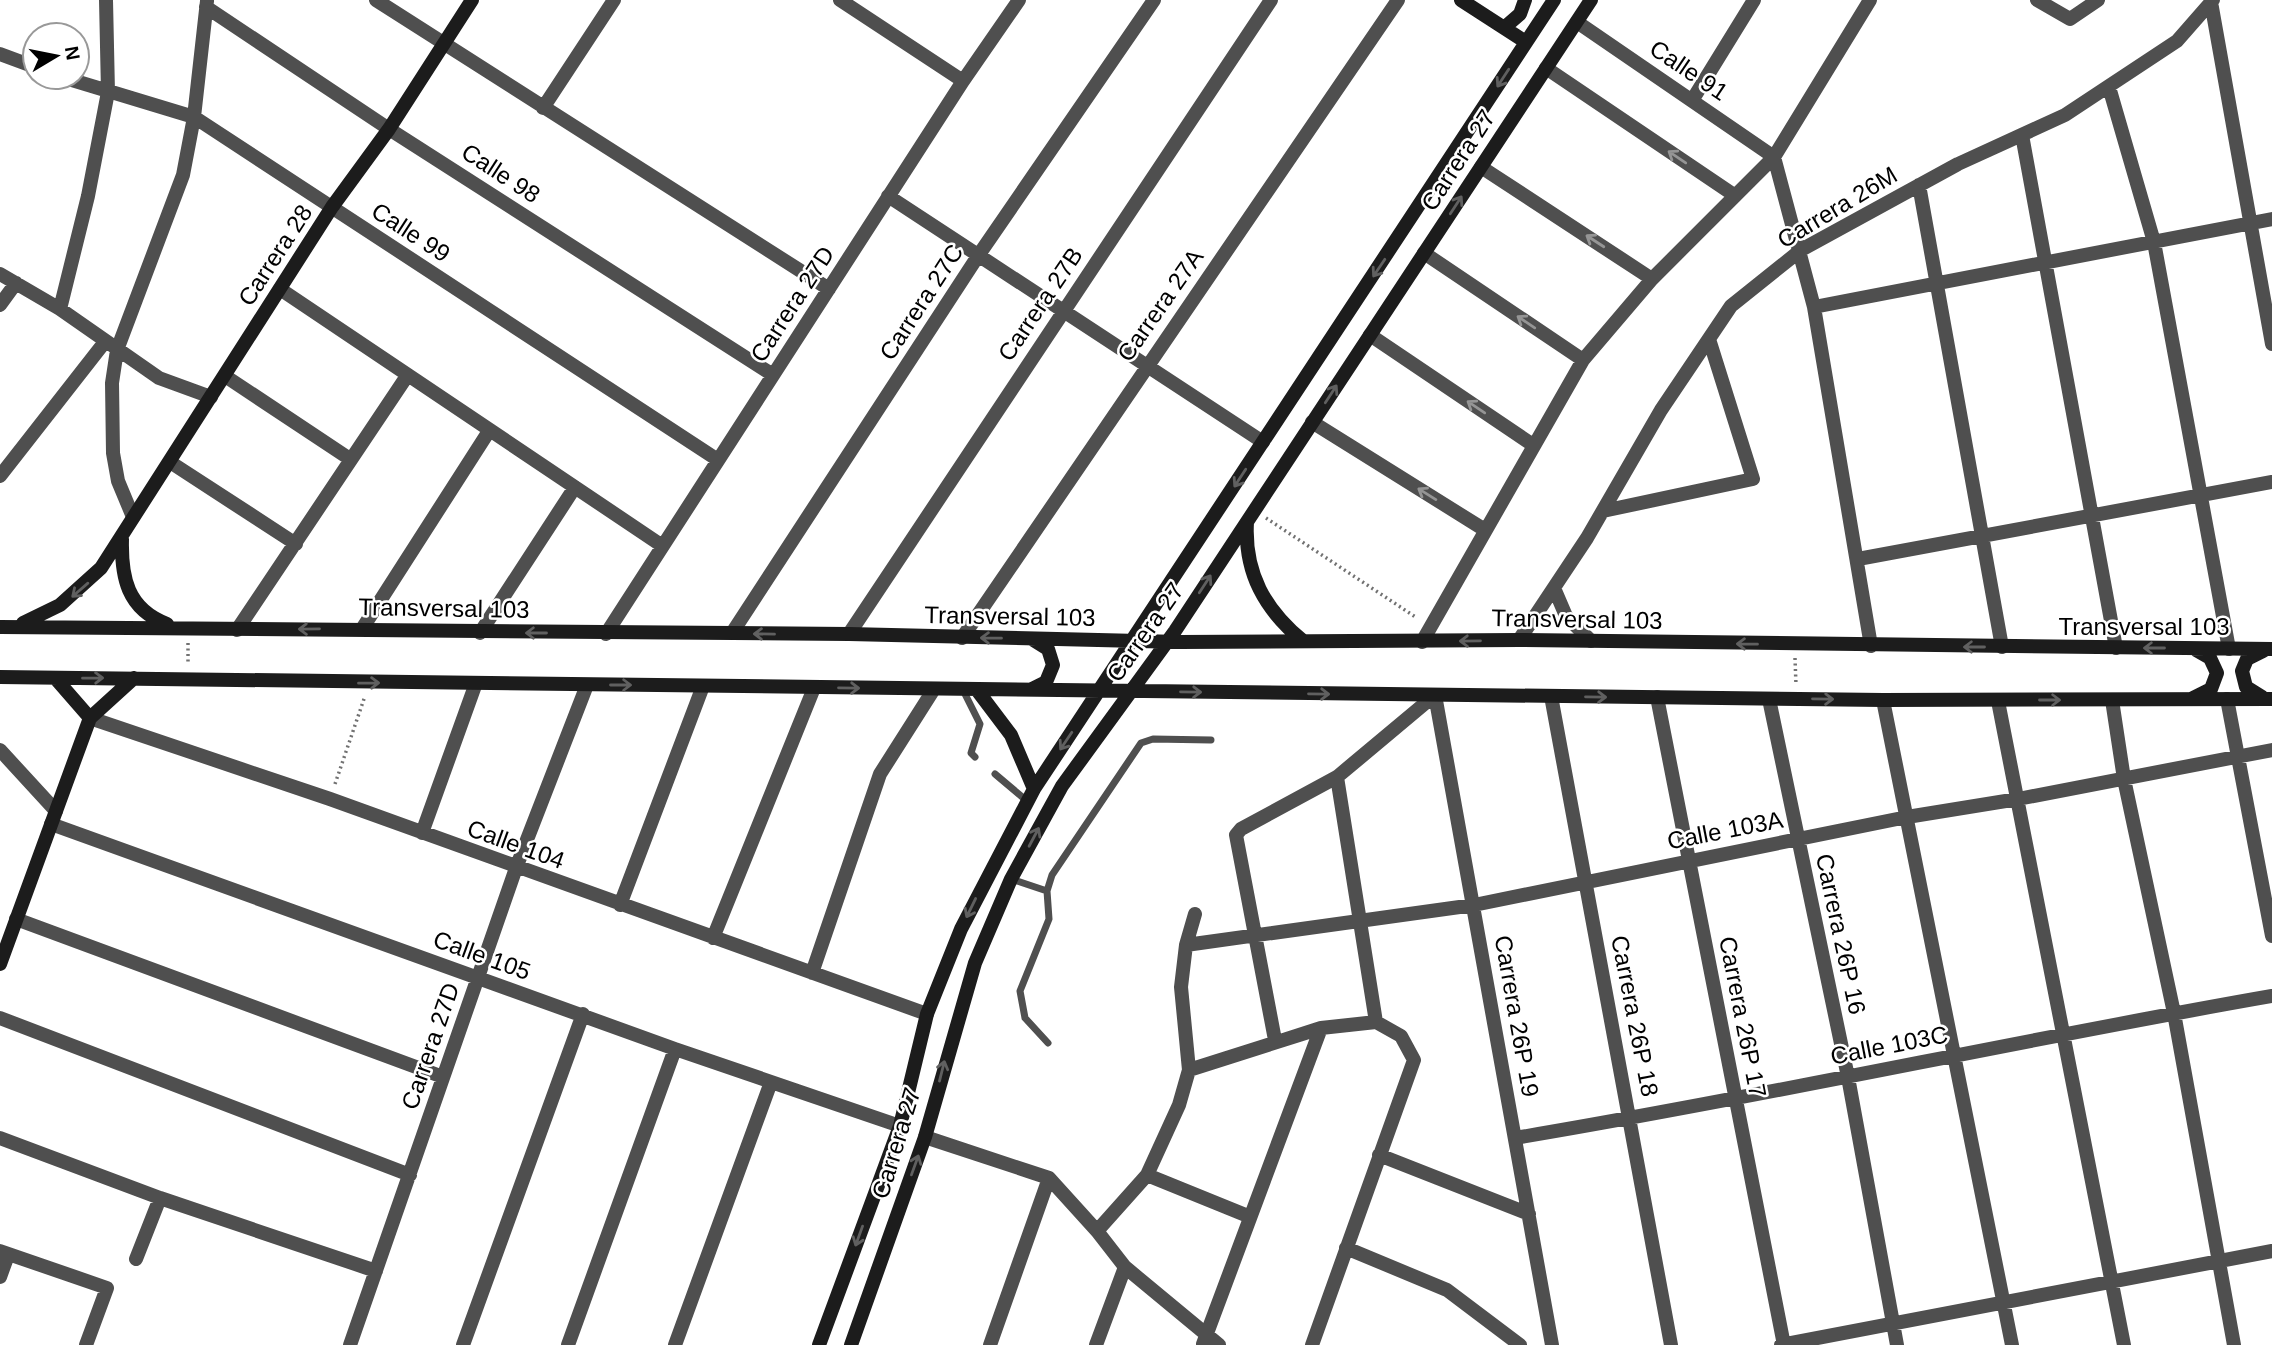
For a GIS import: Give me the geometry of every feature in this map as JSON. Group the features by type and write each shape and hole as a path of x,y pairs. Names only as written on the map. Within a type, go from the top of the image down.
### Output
{"street":[{"path":"61,309 88,196 108,92 106,0"},
{"path":"376,0 829,289"},
{"name":"Carrera 28","path":"5,626 44,614 75,595 101,568 332,207 389,129 472,0"},
{"path":"543,108 614,0"},
{"path":"840,0 963,81"},
{"name":"Carrera 27D","path":"606,634 963,81 1019,0"},
{"name":"Carrera 27C","path":"732,633 978,256 1154,0"},
{"name":"Carrera 27B","path":"849,634 1271,0"},
{"name":"Carrera 27A","path":"962,638 1145,366 1398,0"},
{"path":"1461,0 1527,42"},
{"path":"1505,27 1520,14 1525,0"},
{"path":"1533,0 1551,5"},
{"name":"Carrera 27","path":"851,1345 925,1137 975,962 1011,879 1062,786 1168,641 1591,0"},
{"path":"1693,99 1754,0"},
{"path":"1422,642 1583,360 1652,279 1774,157 1870,0"},
{"path":"2037,0 2062,17 2070,19 2098,0"},
{"path":"2212,1 2272,344"},
{"name":"Carrera 26M","path":"1519,640 1603,511 1661,410 1731,306 1799,244 2066,115 2177,41 2212,1"},
{"path":"0,476 111,346 183,175 194,117 207,3"},
{"name":"Calle 98","path":"207,3 389,129 773,375"},
{"name":"Carrera 27","path":"819,1345 900,1126 927,1014 961,929 1031,795 1551,5"},
{"name":"Calle 91","path":"1577,22 1774,157"},
{"path":"0,54 21,62"},
{"path":"1546,68 1734,195"},
{"name":"Calle 99","path":"91,86 194,117 718,460"},
{"path":"2109,87 2154,242 2229,649"},
{"path":"2022,135 2116,648"},
{"path":"1774,157 1814,307 1871,646"},
{"path":"1481,167 1652,279"},
{"path":"1919,185 2002,647"},
{"path":"888,197 1264,442"},
{"path":"1814,307 2272,219"},
{"path":"1424,253 1583,360"},
{"path":"0,274 61,309 159,378 211,397"},
{"path":"0,305 16,283"},
{"path":"280,289 661,545"},
{"path":"1370,335 1533,445"},
{"path":"1603,511 1753,479 1709,339"},
{"path":"111,346 113,453 118,481 133,517"},
{"path":"225,376 350,459"},
{"path":"237,630 407,376"},
{"path":"1312,422 1485,530"},
{"path":"362,629 489,431"},
{"path":"170,462 296,544"},
{"path":"1858,559 2272,482"},
{"path":"480,633 575,487"},
{"path":"1251,516 1246,540 1251,570 1262,598 1280,622 1303,641"},
{"name":"Carrera 28","path":"122,537 121,568 131,596 151,617 183,627"},
{"path":"1554,588 1566,617 1591,641"},
{"name":"Transversal 103","path":"5,626 362,629 480,633 849,634 1168,641 1519,640 1795,646 2272,649"},
{"path":"1028,639 1044,645 1051,654 1053,665 1046,682 1030,690"},
{"path":"2192,648 2210,659 2217,673 2210,689 2192,699"},
{"path":"2272,649 2251,655 2242,671 2244,682 2252,692 2272,698"},
{"path":"0,677 369,684 476,683 1769,699 1998,701 2272,698"},
{"path":"0,964 90,718 134,678"},
{"path":"56,679 90,718"},
{"path":"422,834 476,683"},
{"name":"Carrera 27D","path":"350,1345 516,868 587,685"},
{"path":"620,905 703,686"},
{"path":"713,938 814,688"},
{"path":"811,973 880,774 934,689"},
{"path":"970,690 1011,735 1031,795"},
{"path":"1275,1040 1236,844 1241,829 1336,777 1435,695"},
{"name":"Carrera 26P 19","path":"1435,695 1552,1345"},
{"name":"Carrera 26P 18","path":"1551,696 1632,1119 1671,1345"},
{"name":"Carrera 26P 17","path":"1657,697 1783,1345"},
{"name":"Carrera 26P 16","path":"1769,699 1848,1077 1897,1345"},
{"path":"2227,699 2272,936"},
{"path":"1884,700 2012,1345"},
{"path":"2112,700 2124,779 2174,1013 2234,1345"},
{"path":"1998,701 2124,1345"},
{"name":"Calle 104","path":"90,718 330,799 927,1014"},
{"path":"0,750 53,818"},
{"name":"Calle 103A","path":"1186,945 1255,938 1474,905 1907,817 2238,759 2272,750"},
{"path":"1336,777 1376,1023"},
{"name":"Calle 105","path":"53,818 478,978 900,1126"},
{"path":"1097,1231 1147,1175 1179,1105 1189,1070 1181,987 1186,945 1195,914"},
{"path":"16,919 443,1077"},
{"name":"Calle 103C","path":"1515,1138 1736,1100 2063,1034 2272,996"},
{"path":"463,1345 583,1014"},
{"path":"0,1018 410,1175"},
{"path":"1189,1070 1275,1040 1321,1028 1376,1023 1401,1036 1414,1060 1312,1345"},
{"path":"1204,1340 1248,1216 1321,1028"},
{"path":"568,1345 675,1049"},
{"path":"675,1345 771,1082"},
{"path":"925,1137 1049,1178 1125,1267 1204,1340 1219,1345"},
{"path":"0,1138 160,1198 376,1271"},
{"path":"1379,1155 1529,1214"},
{"path":"1147,1175 1248,1216"},
{"path":"990,1345 1049,1178"},
{"path":"136,1259 160,1198"},
{"path":"1346,1248 1447,1290 1520,1345"},
{"path":"1783,1345 2272,1251"},
{"path":"0,1277 4,1253 107,1289 86,1345"},
{"path":"1096,1345 1125,1267"}],"lane":[{"path":"970,690 981,724 971,753 975,757"},
{"path":"1048,1043 1025,1018 1020,991 1049,919 1047,891 1052,875 1140,743 1153,738 1210,740"},
{"path":"995,774 1031,795"},
{"path":"1011,879 1047,891"}],"path":[{"path":"1251,516 1431,626"},
{"path":"183,627 188,679"},
{"path":"1795,646 1796,699"},
{"path":"330,799 369,684"}]}
